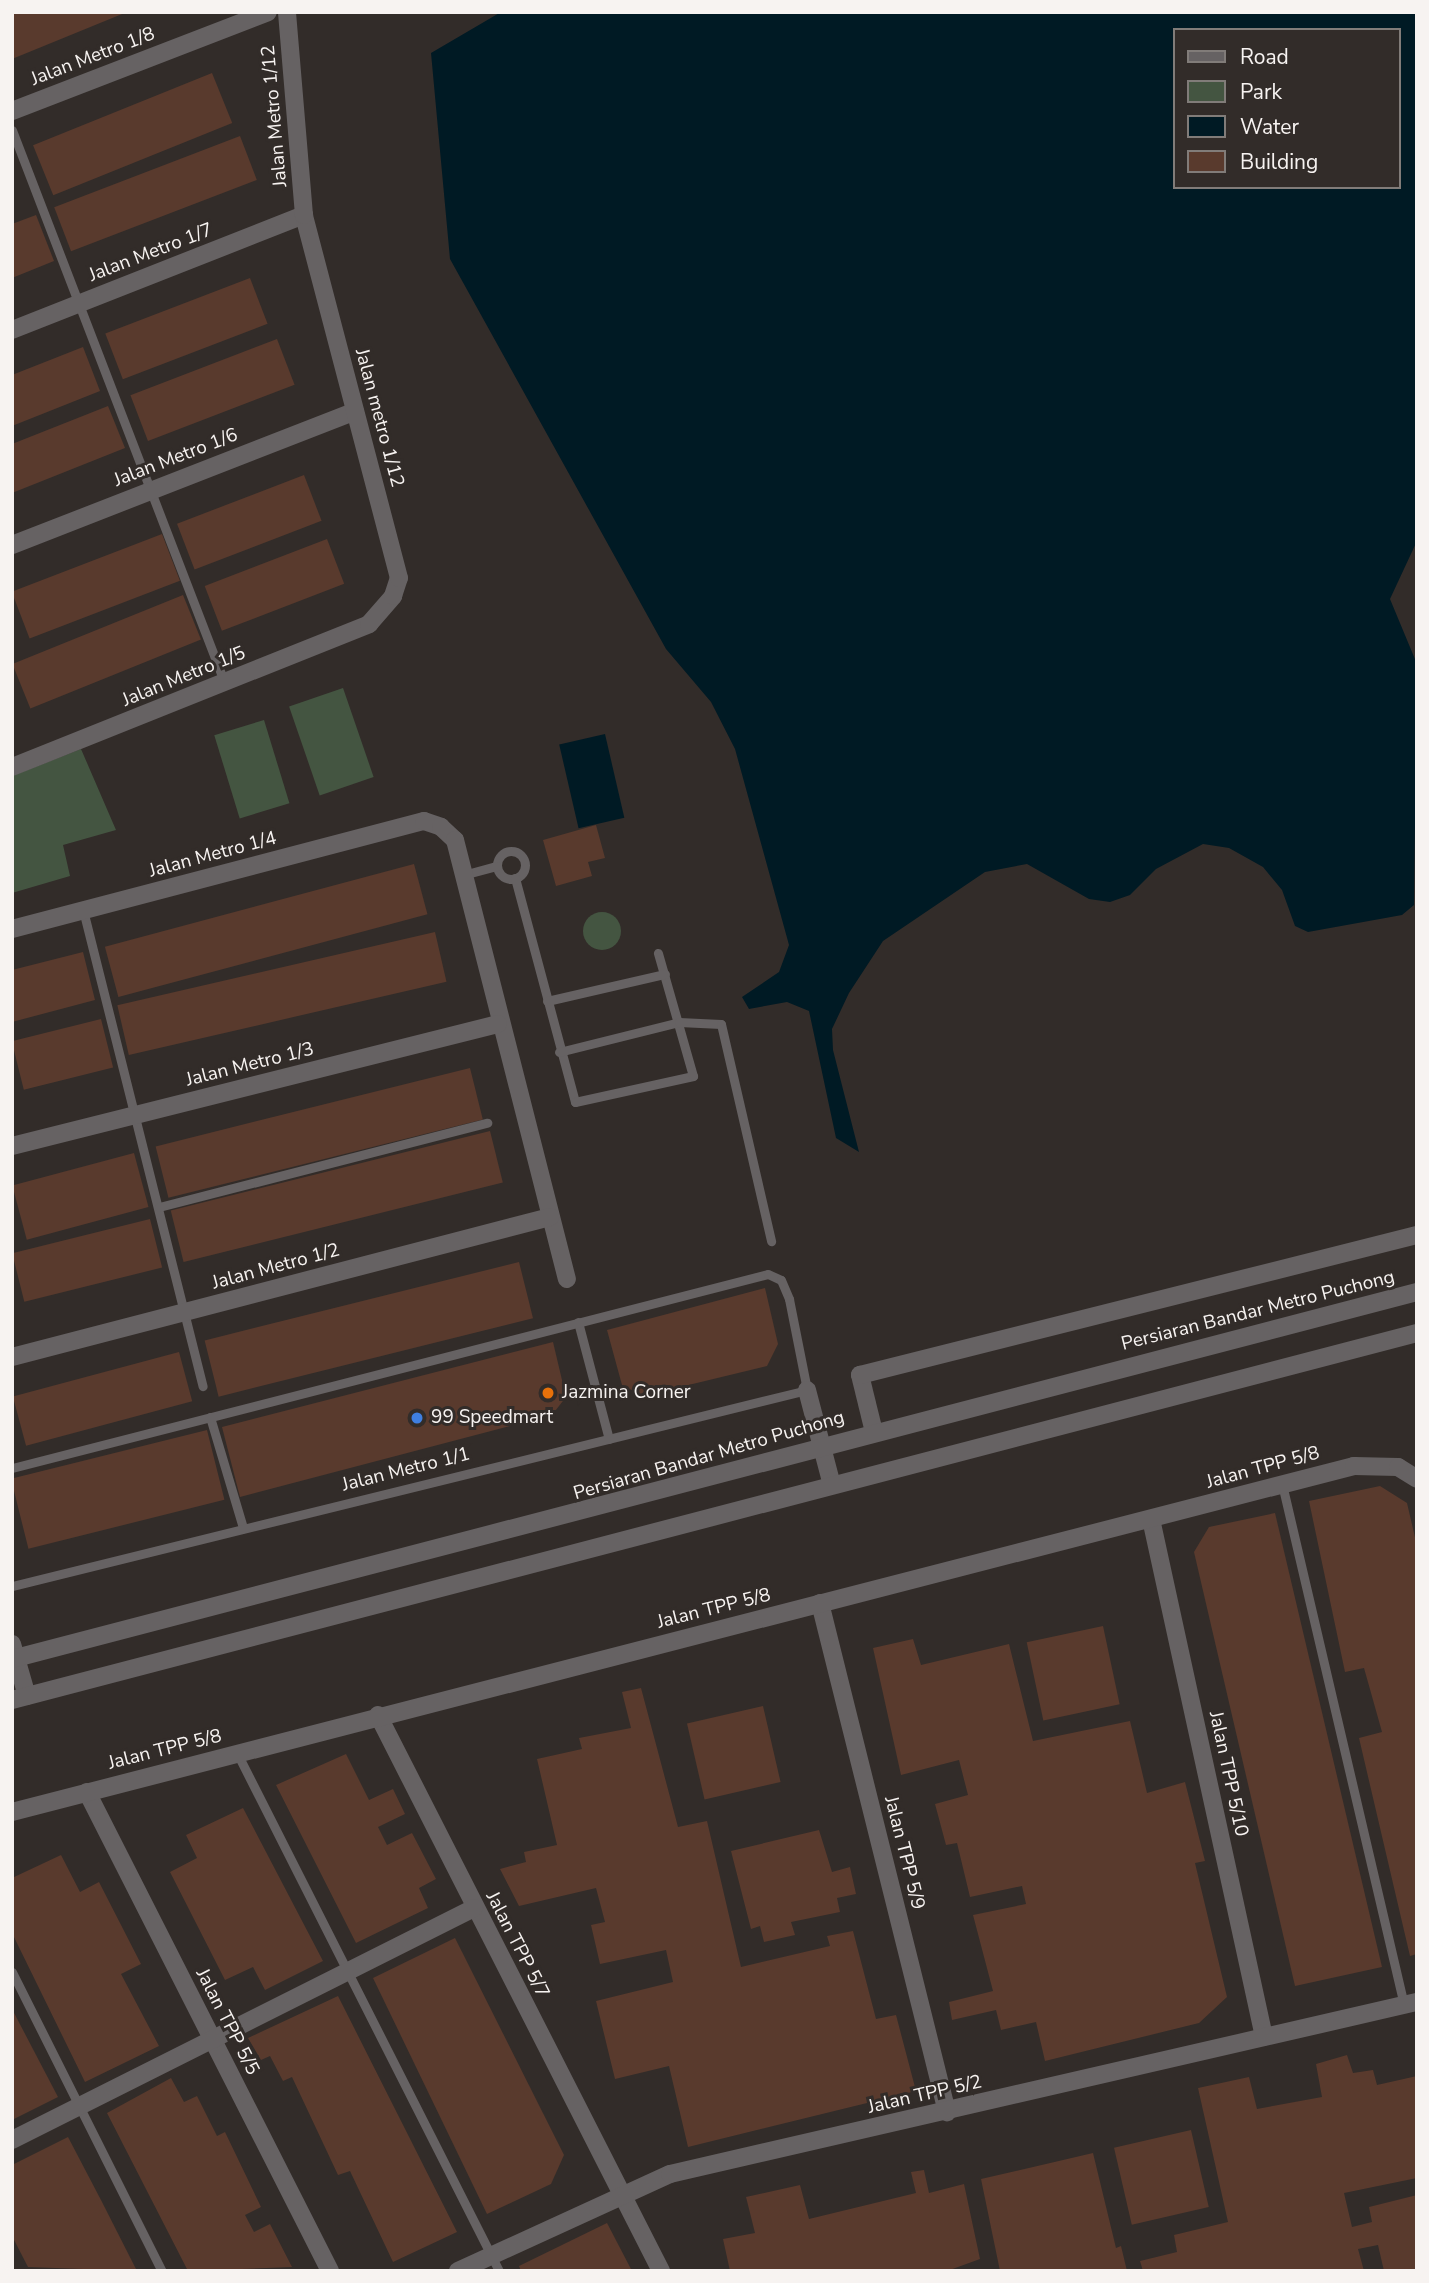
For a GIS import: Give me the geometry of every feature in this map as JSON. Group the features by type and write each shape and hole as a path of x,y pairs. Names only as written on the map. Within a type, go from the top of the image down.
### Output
{"street":[{"name":"Jalan Metro 1/8","path":"12,111 268,12"},
{"name":"Jalan Metro 1/12","path":"287,12 304,215"},
{"name":"Jalan Metro 1/7","path":"12,330 304,215"},
{"name":"Jalan metro 1/12","path":"304,215 399,578 393,596 369,624"},
{"name":"Jalan Metro 1/6","path":"12,545 355,411"},
{"name":"Jalan Metro 1/5","path":"12,767 225,684 369,624"},
{"name":"Jalan Metro 1/4","path":"12,929 424,821 455,840 463,875"},
{"path":"463,875 498,1024 567,1279"},
{"name":"Jalan Metro 1/3","path":"12,1146 498,1024"},
{"name":"Jalan Metro 1/2","path":"12,1357 550,1217"},
{"path":"874,1432 860,1375 1417,1235"},
{"name":"Persiaran Bandar Metro Puchong","path":"14,1654 470,1543 822,1445 1417,1292"},
{"path":"14,1654 20,1698 1417,1333"},
{"path":"807,1390 832,1485"},
{"name":"Jalan TPP 5/8","path":"16,1811 379,1715 1282,1484 1376,1463 1398,1467 1417,1479"},
{"name":"Jalan TPP 5/10","path":"1151,1519 1264,2037"},
{"name":"Jalan TPP 5/9","path":"820,1603 947,2112"},
{"name":"Jalan TPP 5/7","path":"379,1715 474,1909 661,2271"},
{"name":"Jalan TPP 5/5","path":"87,1792 330,2271"},
{"path":"12,2140 211,2037 474,1909"},
{"name":"Jalan TPP 5/2","path":"458,2271 495,2263 621,2192 694,2168 1410,2004"}],"lane":[{"path":"12,130 225,684"},
{"path":"463,875 497,866 504,852 517,852 525,862 515,878 559,1052 575,1102 686,1080 694,1068 659,953"},
{"path":"497,866 502,876 515,878"},
{"path":"83,910 203,1386"},
{"path":"547,1001 665,974"},
{"path":"559,1052 679,1022 714,1021 726,1032 771,1241"},
{"path":"159,1207 487,1123"},
{"path":"12,1468 768,1274 781,1280 789,1299 807,1390"},
{"path":"578,1322 609,1438"},
{"name":"Jalan Metro 1/1","path":"12,1586 807,1390"},
{"path":"210,1417 243,1528"},
{"path":"1282,1484 1410,2004"},
{"path":"237,1753 495,2263"},
{"path":"12,1972 162,2271"}],"green space":[{"path":"343,688 374,777 320,795 289,707"},
{"path":"264,720 289,803 240,818 214,735"},
{"path":"81,749 116,830 63,845 70,876 12,893 12,776"},
{"path":"602,912 615,918 621,931 615,944 602,950 589,944 583,931 589,918"}],"water":[{"path":"501,12 1417,12 1417,541 1390,599 1417,664 1414,905 1402,915 1308,932 1295,926 1282,890 1263,867 1229,848 1203,844 1156,869 1130,895 1110,902 1089,899 1027,864 985,872 883,941 849,993 832,1029 833,1050 859,1152 836,1138 809,1011 787,1002 749,1009 742,997 779,972 789,945 735,749 711,702 666,649 450,259 431,53"},
{"path":"605,734 624,818 579,828 559,745"}],"building":[{"path":"12,12 127,12 12,59"},
{"path":"212,73 232,123 53,195 33,145"},
{"path":"240,136 257,180 71,251 54,207"},
{"path":"36,215 54,261 12,278 12,224"},
{"path":"250,278 268,324 123,379 105,334"},
{"path":"277,339 295,385 148,441 130,395"},
{"path":"83,347 100,391 12,426 12,375"},
{"path":"108,406 125,448 12,493 12,444"},
{"path":"304,475 322,521 195,569 177,524"},
{"path":"162,534 180,581 30,638 12,592"},
{"path":"327,539 344,584 222,631 205,586"},
{"path":"183,595 201,640 30,708 12,664"},
{"path":"596,825 605,858 588,862 592,876 556,886 543,840"},
{"path":"414,864 427,914 118,997 105,947"},
{"path":"435,932 446,982 129,1055 117,1005"},
{"path":"83,952 95,1000 12,1022 12,970"},
{"path":"101,1019 113,1068 24,1090 12,1041"},
{"path":"470,1068 483,1119 168,1198 156,1146"},
{"path":"490,1131 503,1182 184,1262 171,1211"},
{"path":"134,1153 148,1207 27,1240 12,1186"},
{"path":"150,1219 162,1268 24,1302 12,1253"},
{"path":"519,1262 533,1318 219,1397 205,1340"},
{"path":"765,1288 778,1344 767,1366 643,1396 622,1385 607,1330"},
{"path":"553,1342 566,1397 552,1415 240,1497 222,1427"},
{"path":"179,1352 192,1401 26,1446 13,1397"},
{"path":"207,1430 224,1500 28,1549 12,1479"},
{"path":"1380,1486 1407,1503 1417,1546 1417,1954 1410,1956 1359,1738 1382,1732 1364,1668 1345,1672 1309,1501"},
{"path":"1275,1513 1382,1967 1295,1986 1194,1552 1209,1527"},
{"path":"1103,1626 1120,1704 1043,1720 1027,1642"},
{"path":"913,1639 921,1665 1009,1644 1033,1741 1130,1721 1147,1793 1185,1782 1205,1861 1195,1863 1227,1997 1199,2023 1045,2061 1036,2022 1001,2030 996,2010 952,2020 949,2002 993,1991 973,1915 1026,1904 1022,1886 970,1897 957,1843 946,1845 935,1804 968,1795 959,1760 901,1775 873,1648"},
{"path":"641,1688 678,1827 707,1821 741,1967 830,1946 827,1936 853,1931 876,2019 896,2015 916,2091 688,2147 669,2066 615,2079 596,2001 673,1982 666,1950 600,1964 591,1925 605,1922 596,1888 519,1906 500,1869 526,1862 524,1852 557,1845 537,1759 582,1749 579,1738 631,1728 622,1692"},
{"path":"763,1706 781,1782 705,1800 687,1724"},
{"path":"346,1754 369,1800 393,1789 405,1814 378,1827 387,1845 412,1833 436,1879 419,1888 428,1908 356,1943 276,1785"},
{"path":"243,1808 323,1961 265,1990 253,1967 225,1980 170,1872 197,1858 186,1835"},
{"path":"819,1830 832,1872 850,1867 856,1894 837,1898 840,1912 791,1922 795,1935 764,1942 760,1926 751,1929 731,1851"},
{"path":"61,1855 80,1892 99,1882 141,1964 121,1974 159,2046 85,2082 12,1933 12,1878"},
{"path":"455,1938 564,2155 551,2184 487,2214 373,1978"},
{"path":"338,1996 457,2232 393,2262 350,2171 338,2175 292,2077 283,2081 270,2056 261,2060 248,2038"},
{"path":"12,2009 58,2097 12,2120"},
{"path":"1347,2055 1353,2073 1373,2070 1377,2085 1417,2076 1417,2178 1344,2193 1352,2227 1372,2222 1369,2207 1417,2195 1417,2271 1384,2271 1378,2245 1358,2249 1364,2271 1143,2271 1140,2261 1177,2252 1174,2235 1228,2222 1198,2088 1249,2077 1257,2109 1322,2097 1316,2064"},
{"path":"171,2078 184,2102 197,2096 217,2136 225,2132 261,2207 245,2215 254,2232 270,2224 292,2267 188,2271 107,2113"},
{"path":"1191,2130 1209,2207 1132,2225 1114,2148"},
{"path":"68,2137 137,2271 28,2267 12,2236 12,2165"},
{"path":"1093,2153 1116,2248 1121,2246 1127,2271 1000,2271 981,2179"},
{"path":"924,2170 929,2193 964,2184 980,2259 947,2271 730,2271 723,2239 755,2233 746,2197 800,2185 809,2219 916,2193 911,2172"},
{"path":"607,2223 632,2271 521,2271 519,2266"}],"place":[{"name":"Jazmina Corner","path":"548,1393"},
{"name":"99 Speedmart","path":"417,1418"}]}
